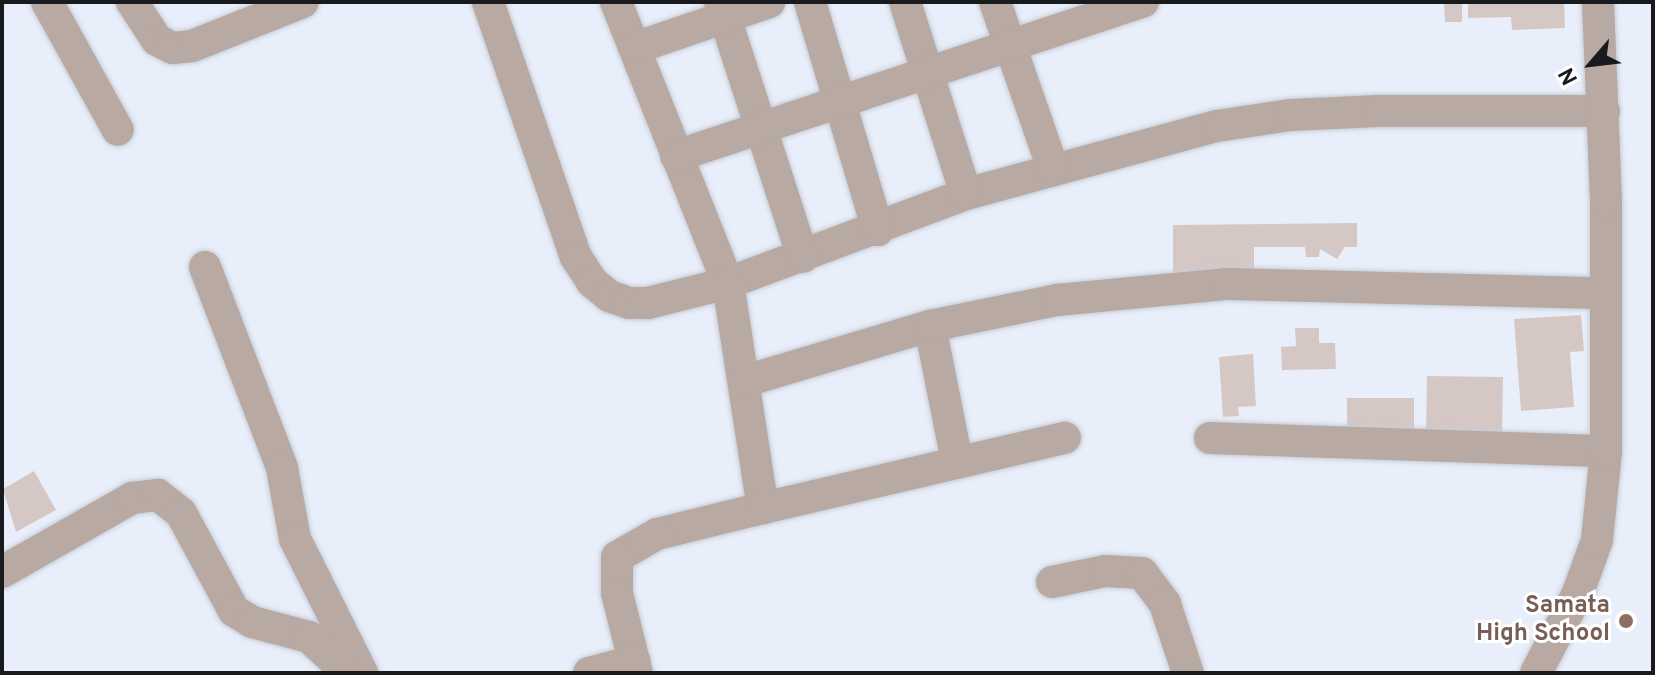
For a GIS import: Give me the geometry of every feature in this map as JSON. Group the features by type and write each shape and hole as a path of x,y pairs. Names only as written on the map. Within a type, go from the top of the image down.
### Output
{"street":[{"path":"47,2 118,130"},
{"path":"132,2 157,40 173,48 239,15 303,2"},
{"path":"488,2 576,257 592,282 609,296 648,303 728,283 878,230 966,194 1217,126 1291,115 1604,111"},
{"path":"616,2 728,283 763,508"},
{"path":"635,48 723,10 769,2"},
{"path":"810,2 843,101 878,230"},
{"path":"905,2 966,194"},
{"path":"995,2 1053,169"},
{"path":"676,156 926,71 1143,2"},
{"path":"1536,673 1578,593 1597,540 1606,451 1604,111 1598,2"},
{"path":"723,10 803,257"},
{"path":"205,267 282,468 295,539 362,673"},
{"path":"745,381 930,326 1057,300 1225,284 1603,293"},
{"path":"930,326 957,461"},
{"path":"589,673 636,667 613,571 617,557 657,534 1065,438"},
{"path":"1210,438 1606,451"},
{"path":"2,572 132,498 158,495 181,513 234,611 252,622 309,637 348,673"},
{"path":"1052,582 1115,570 1142,573 1165,604 1188,673"}],"building":[{"path":"1444,2 1462,2 1462,22 1445,22"},
{"path":"1468,2 1564,2 1565,28 1512,30 1511,17 1468,18"},
{"path":"1357,223 1357,247 1345,247 1337,259 1320,249 1319,257 1306,257 1305,247 1254,247 1254,281 1173,282 1173,225"},
{"path":"1581,315 1584,351 1570,352 1574,407 1521,411 1514,319"},
{"path":"1295,328 1319,328 1319,343 1335,343 1336,369 1282,370 1281,347 1296,346"},
{"path":"1253,354 1256,406 1238,407 1239,416 1223,417 1219,357"},
{"path":"1427,376 1503,377 1502,436 1426,434"},
{"path":"1347,398 1414,398 1414,440 1347,440"},
{"path":"34,471 56,510 16,532 3,489"}],"place":[{"name":"Samata High School","path":"1626,621"}]}
